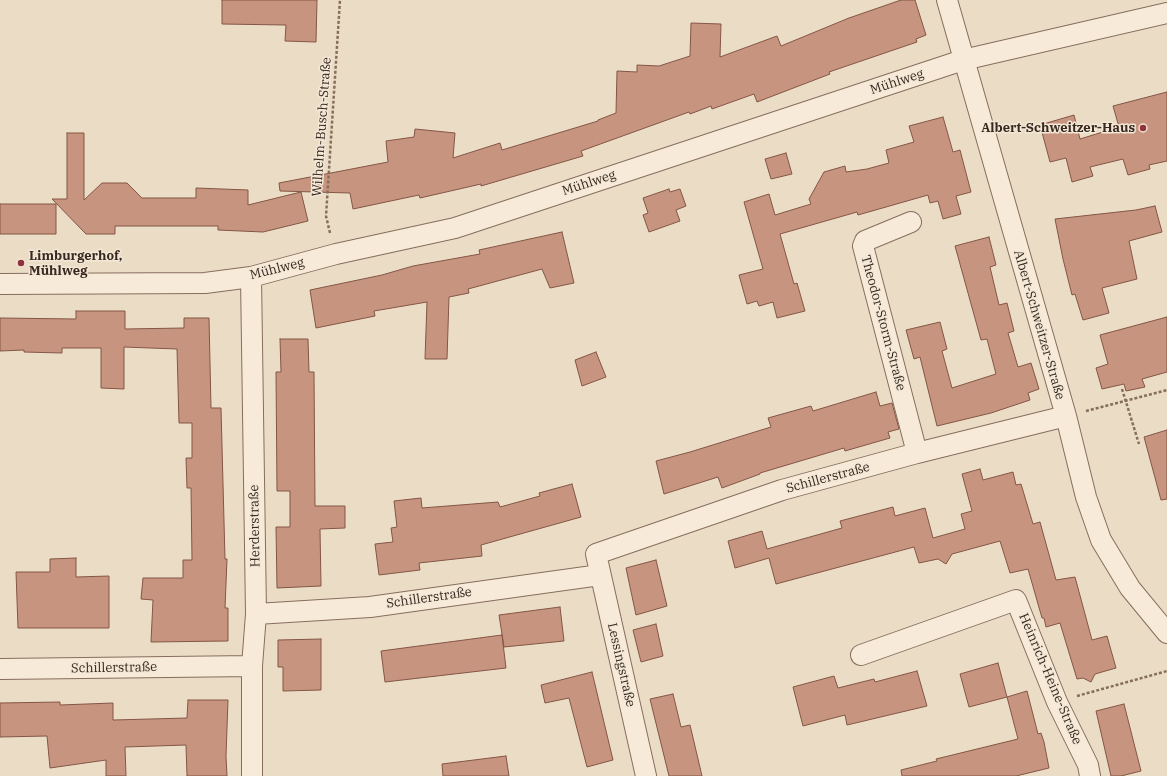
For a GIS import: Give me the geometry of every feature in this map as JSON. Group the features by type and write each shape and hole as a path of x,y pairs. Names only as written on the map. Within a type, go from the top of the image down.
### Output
{"street":[{"name":"Albert-Schweitzer-Straße","path":"947,0 1066,416 1086,497 1101,540 1130,588 1167,633"},
{"name":"Mühlweg","path":"0,284 205,283 252,277 336,254 455,228 963,60 1167,13"},
{"name":"Theodor-Storm-Straße","path":"911,222 865,241 863,246 917,453"},
{"name":"Herderstraße","path":"252,277 256,614 252,666 252,776"},
{"name":"Schillerstraße","path":"596,554 782,490 917,453 1066,416"},
{"name":"Lessingstraße","path":"596,554 646,776"},
{"name":"Schillerstraße","path":"256,614 370,607 600,575"},
{"name":"Heinrich-Heine-Straße","path":"861,655 1016,600 1056,702 1088,765 1090,776"},
{"name":"Schillerstraße","path":"0,669 252,666"}],"path":[{"name":"Wilhelm-Busch-Straße","path":"336,254 326,216 340,0"},
{"path":"1122,389 1139,444"},
{"path":"1066,416 1167,390"},
{"path":"1056,702 1167,671"}],"building":[{"path":"222,0 317,0 316,42 285,41 286,25 222,24"},
{"path":"901,0 915,0 926,35 916,39 917,42 829,72 830,74 757,102 754,94 712,109 711,106 690,114 689,112 581,151 583,156 481,186 481,184 420,198 419,195 353,209 350,193 280,191 279,183 388,162 386,141 414,137 415,129 455,133 453,158 500,143 502,150 598,121 616,113 617,71 637,72 637,65 659,66 690,56 691,23 721,24 720,57 777,36 781,46 849,18"},
{"path":"1167,92 1167,161 1149,165 1150,169 1128,175 1123,159 1090,167 1093,176 1072,182 1066,158 1050,162 1040,125 1074,115 1080,139 1119,127 1113,106"},
{"path":"943,117 953,152 960,150 971,192 956,196 961,214 943,219 938,201 930,203 928,195 858,215 857,212 780,234 794,284 797,283 805,311 777,318 773,302 759,306 757,301 747,304 739,275 763,269 744,202 769,194 775,215 811,204 809,199 824,172 845,166 846,172 867,169 889,163 886,150 914,142 909,126"},
{"path":"67,133 84,133 84,200 102,183 127,183 142,198 196,198 196,188 248,190 248,205 301,192 308,221 263,232 218,230 218,226 115,226 115,234 86,234 52,199 67,199"},
{"path":"786,153 792,174 771,179 765,159"},
{"path":"669,189 670,192 680,189 686,206 676,210 680,221 649,232 643,215 648,213 643,198"},
{"path":"0,204 56,204 56,234 0,234"},
{"path":"1155,206 1162,232 1129,241 1137,279 1102,288 1109,313 1083,320 1075,294 1072,295 1055,219 1136,210"},
{"path":"562,232 574,283 550,288 542,269 468,289 469,293 449,297 447,359 425,359 427,302 374,311 375,316 316,328 310,290 382,275 413,266 480,254 479,250"},
{"path":"989,237 996,265 990,267 999,305 1007,303 1014,331 1008,333 1018,367 1031,363 1039,389 1028,393 1030,400 991,413 937,426 920,357 914,359 906,330 940,322 947,349 942,351 952,388 996,374 987,339 981,340 955,246"},
{"path":"76,311 125,311 125,329 184,328 184,318 209,318 211,408 221,408 225,559 227,559 225,608 228,608 228,641 151,642 153,600 141,599 143,578 183,578 183,560 192,560 191,488 187,488 186,458 192,458 192,423 179,423 177,349 124,347 124,389 101,388 101,348 62,348 62,353 24,352 24,350 0,351 0,318 76,319"},
{"path":"1167,317 1167,372 1142,379 1145,387 1126,391 1124,384 1102,389 1096,368 1108,364 1100,335"},
{"path":"280,339 308,339 309,372 314,372 315,506 345,506 345,528 320,529 321,586 277,588 276,527 290,527 290,491 277,491 276,372 281,372"},
{"path":"596,352 606,377 582,386 575,360"},
{"path":"876,392 880,406 892,403 899,429 888,432 890,438 845,451 844,448 760,473 722,488 718,477 664,494 656,461 771,427 768,418 811,406 813,411"},
{"path":"1167,430 1167,499 1161,500 1144,437"},
{"path":"980,469 983,480 1013,472 1016,485 1021,484 1033,524 1040,522 1056,580 1075,577 1092,640 1107,636 1116,668 1095,674 1091,682 1083,678 1077,679 1060,623 1046,627 1028,569 1010,573 1000,541 952,554 946,564 938,559 919,563 914,547 776,584 769,558 735,568 728,541 762,531 767,549 842,528 840,521 893,507 895,516 925,508 933,538 965,529 961,514 972,511 962,474"},
{"path":"572,484 581,517 481,545 482,556 419,563 420,570 379,575 375,544 393,542 391,528 397,527 394,501 421,498 422,508 498,502 500,507 540,496 539,493"},
{"path":"76,558 76,577 109,576 109,628 18,628 16,572 50,572 50,559"},
{"path":"656,560 667,606 636,615 626,568"},
{"path":"560,607 564,641 504,647 499,615"},
{"path":"656,624 663,656 641,662 633,630"},
{"path":"502,635 506,668 385,682 381,651"},
{"path":"321,639 321,690 283,691 283,667 278,667 278,640"},
{"path":"998,663 1007,697 969,707 960,674"},
{"path":"917,671 927,706 847,725 845,715 803,726 793,687 834,676 838,688 874,679 875,682"},
{"path":"592,672 613,760 587,767 569,698 545,703 541,685"},
{"path":"1027,691 1038,734 1041,733 1044,742 1049,768 1016,776 902,776 901,770 937,761 936,759 1018,739 1007,697"},
{"path":"673,694 681,727 690,725 702,776 669,776 650,699"},
{"path":"188,700 228,700 226,756 227,776 187,776 186,745 125,747 126,776 106,776 106,760 50,768 47,736 0,737 0,703 60,702 60,705 113,703 113,720 187,718"},
{"path":"1124,704 1141,771 1121,776 1111,776 1096,711"},
{"path":"506,756 509,776 443,776 442,764"}],"place":[{"name":"Albert-Schweitzer-Haus","path":"1143,128"},
{"name":"Limburgerhof, Mühlweg","path":"21,263"}]}
